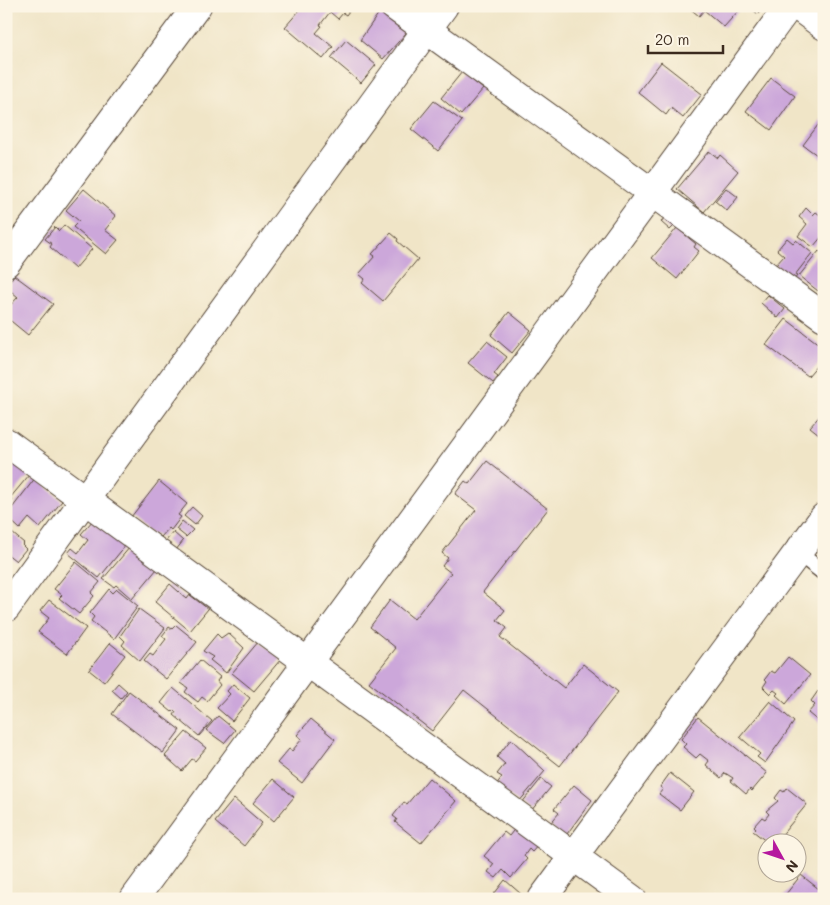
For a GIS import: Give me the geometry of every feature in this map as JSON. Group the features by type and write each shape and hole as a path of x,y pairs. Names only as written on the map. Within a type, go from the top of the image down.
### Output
{"street":[{"path":"6,263 197,6"},
{"path":"394,6 824,317"},
{"path":"6,608 444,6"},
{"path":"134,899 789,6"},
{"path":"797,6 824,26"},
{"path":"6,442 632,899"},
{"path":"542,899 824,517"}],"lane":[{"path":"798,552 824,573"}],"building":[{"path":"295,6 353,6 346,15 343,13 338,19 330,12 320,25 322,26 316,33 333,47 323,59 285,27 299,11"},
{"path":"687,6 737,6 740,9 724,27 704,10 699,16"},
{"path":"748,6 765,6 758,14"},
{"path":"381,10 407,32 383,59 360,40"},
{"path":"346,40 376,65 361,83 331,58"},
{"path":"661,62 702,94 683,118 671,108 666,115 638,92"},
{"path":"462,72 483,89 461,115 441,98"},
{"path":"771,78 795,96 771,130 746,111"},
{"path":"434,101 462,121 438,151 411,129"},
{"path":"824,117 824,160 803,145"},
{"path":"709,151 718,158 720,155 738,171 704,212 677,189"},
{"path":"726,188 738,197 727,211 715,201"},
{"path":"84,189 116,216 105,230 118,240 106,254 73,227 79,221 66,210"},
{"path":"806,208 813,215 816,212 824,218 824,234 813,247 798,236 807,224 799,217"},
{"path":"664,218 674,226 670,230 661,222"},
{"path":"64,225 92,249 75,269 50,247 52,244 45,239 55,227 59,231"},
{"path":"677,228 696,244 694,247 699,251 677,279 652,258"},
{"path":"391,233 398,239 397,241 418,259 383,301 362,283 365,279 359,274 375,256 372,254"},
{"path":"787,238 793,243 796,240 812,253 795,275 797,276 794,280 776,265 784,256 777,250"},
{"path":"819,251 824,255 824,284 818,291 799,276"},
{"path":"14,275 53,304 28,335 6,317 6,310 18,297 6,287"},
{"path":"768,295 785,309 778,318 761,303"},
{"path":"509,312 531,330 512,353 491,335"},
{"path":"786,319 824,348 824,357 808,376 766,345"},
{"path":"487,341 507,357 494,374 498,377 493,383 468,363"},
{"path":"824,411 824,438 810,427"},
{"path":"6,454 30,474 10,498 13,500 6,508"},
{"path":"487,461 548,509 483,592 505,610 497,620 507,628 500,637 564,688 583,664 618,692 560,766 464,690 432,731 369,682 396,648 370,627 390,600 414,619 451,573 442,566 448,558 442,553 476,510 455,494 465,481 469,484"},
{"path":"36,477 62,501 40,528 29,518 20,529 6,516"},
{"path":"159,481 187,504 178,515 181,517 171,530 169,528 161,537 155,533 153,535 131,517"},
{"path":"192,507 202,516 195,525 184,516"},
{"path":"93,520 125,546 99,578 68,553 72,548 78,553 88,540 81,534"},
{"path":"182,521 193,530 186,537 176,529"},
{"path":"6,528 24,543 22,545 26,549 16,561 6,553"},
{"path":"173,532 183,541 176,550 166,541"},
{"path":"130,547 157,569 132,599 116,585 114,587 103,579"},
{"path":"76,562 100,582 91,593 94,596 79,614 59,598 62,595 54,589"},
{"path":"170,584 187,599 190,595 208,609 190,631 155,602"},
{"path":"109,589 113,593 117,589 138,606 114,639 91,621 94,617 90,613"},
{"path":"49,600 86,628 67,654 38,632 49,618 40,611"},
{"path":"139,609 165,628 140,661 122,645 125,641 120,636"},
{"path":"176,625 197,642 166,679 144,661 150,654 153,656 166,639 162,636 169,627 172,629"},
{"path":"228,633 244,648 226,673 210,660 213,657 203,651 217,634 221,638"},
{"path":"259,641 281,659 254,691 232,673"},
{"path":"110,643 125,655 104,682 89,670"},
{"path":"788,657 810,675 786,704 776,695 778,693 774,690 770,694 763,687 767,681 765,679 771,671 775,673"},
{"path":"200,660 220,677 217,681 220,685 207,701 202,697 198,702 185,692 188,688 181,683"},
{"path":"118,683 127,691 121,698 112,690"},
{"path":"233,684 250,698 232,721 217,708 230,694 227,691"},
{"path":"173,688 212,721 199,736 174,715 176,712 174,710 172,712 161,703"},
{"path":"824,689 824,726 808,713 815,705 811,701 818,691 820,693"},
{"path":"129,691 180,730 163,753 112,714"},
{"path":"770,701 794,722 765,763 757,757 760,754 740,737"},
{"path":"218,716 235,730 224,743 206,730"},
{"path":"698,717 767,773 752,791 750,789 746,794 731,781 733,778 725,773 721,778 706,765 709,761 700,754 696,758 683,747 686,744 681,739"},
{"path":"311,719 335,739 302,783 277,763 289,749 292,751 302,739 297,735"},
{"path":"186,732 206,748 195,761 192,759 182,771 165,756"},
{"path":"511,739 545,771 518,803 496,785 502,777 497,774 505,764 497,757"},
{"path":"670,773 694,792 680,810 659,794 663,789 660,787"},
{"path":"429,778 456,801 421,843 395,822 397,819 393,816 404,802 407,804"},
{"path":"273,779 294,797 274,821 253,803"},
{"path":"541,779 551,787 530,812 521,804"},
{"path":"574,785 592,800 564,838 549,825 559,813 554,809"},
{"path":"787,788 807,804 784,832 758,832 758,835 753,831 756,828 754,826 762,817 765,819 769,814 766,811 778,801 775,798 781,790 784,792"},
{"path":"234,799 262,823 244,846 215,822"},
{"path":"517,826 539,844 532,852 529,849 524,856 527,859 511,878 503,870 496,878 488,872 494,864 484,856 504,832 509,836"},
{"path":"505,880 521,894 517,899 487,899 489,896 491,898"},
{"path":"808,880 824,893 824,899 782,899 795,882 808,882"}]}
